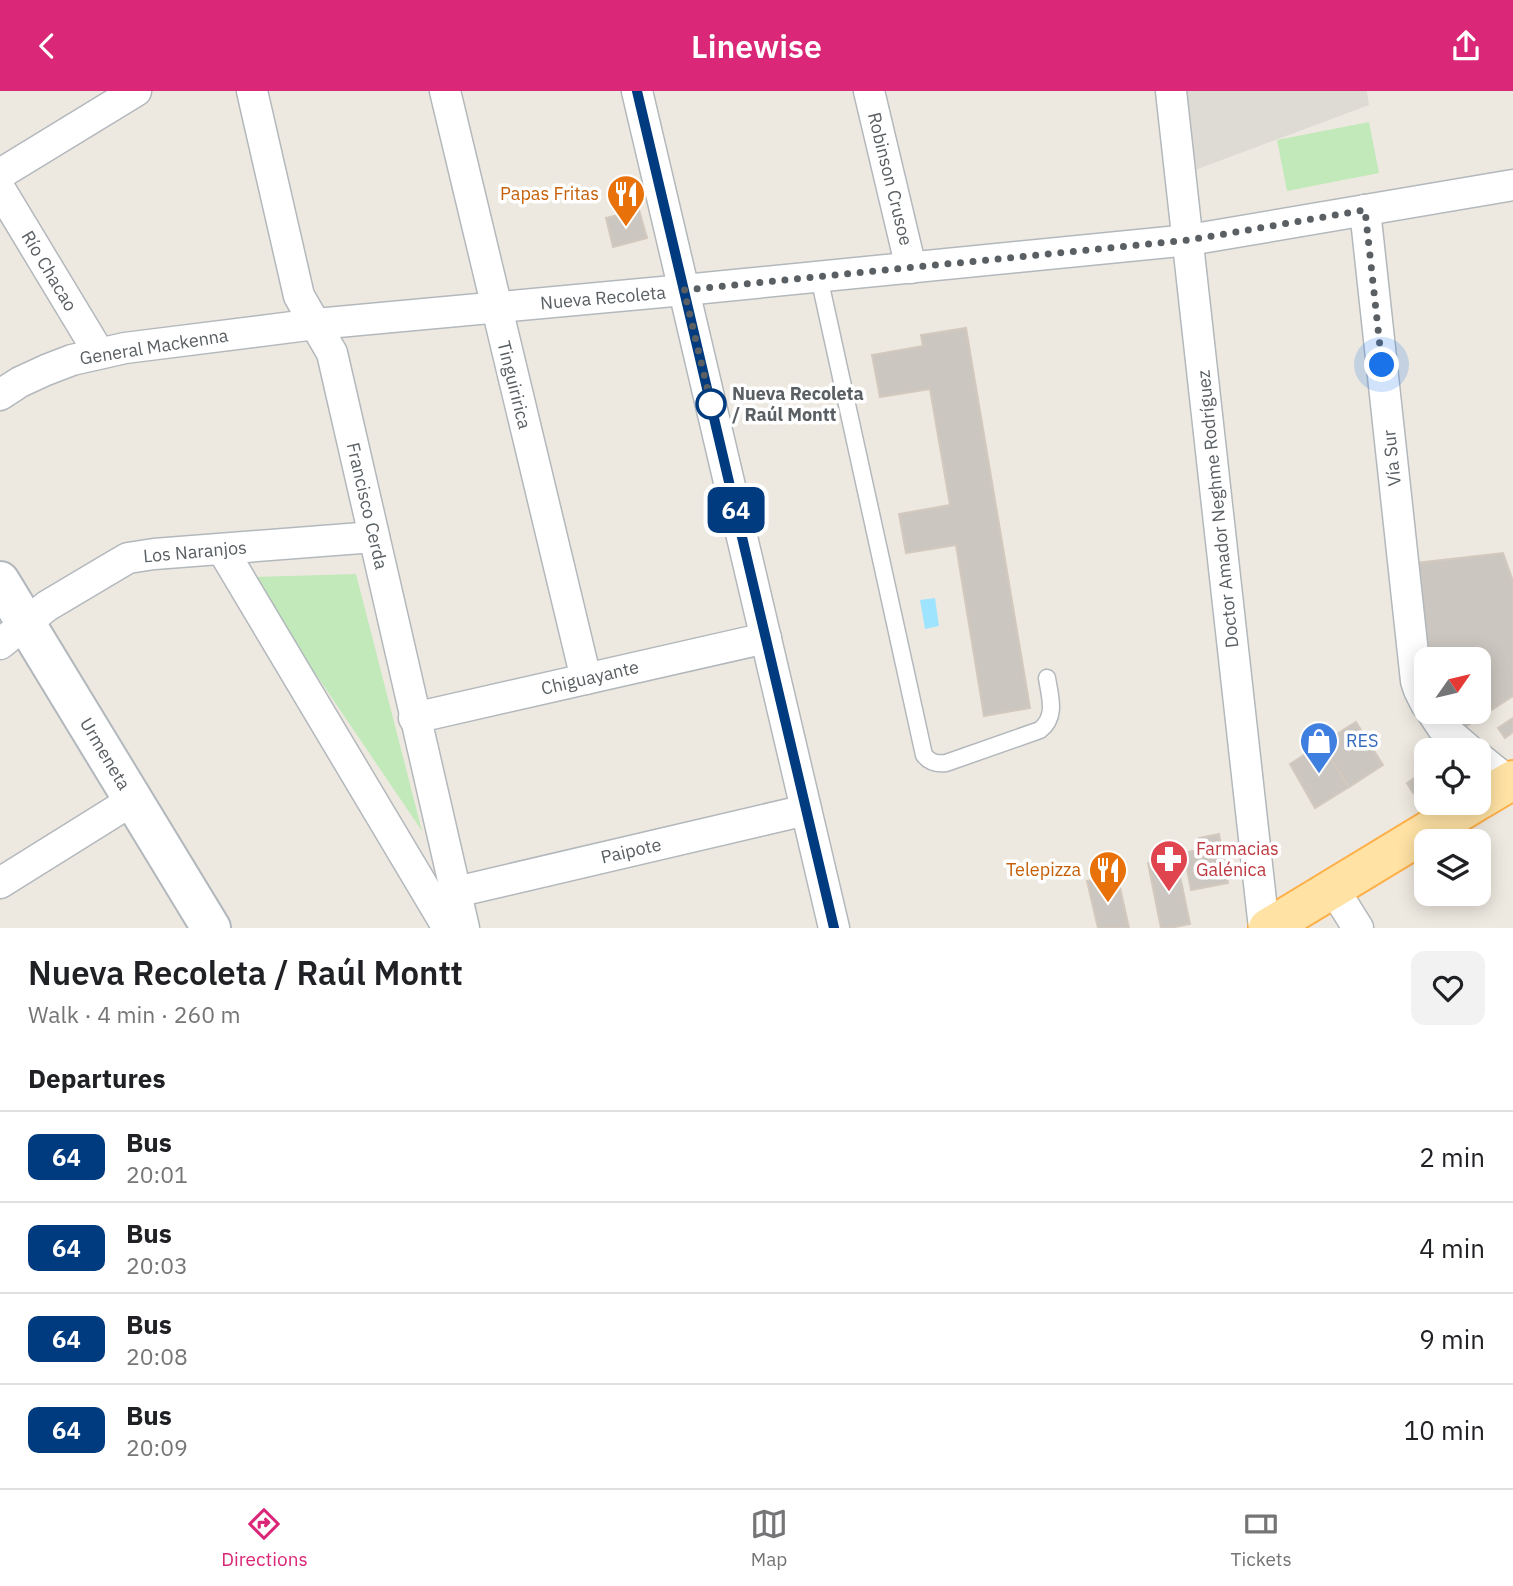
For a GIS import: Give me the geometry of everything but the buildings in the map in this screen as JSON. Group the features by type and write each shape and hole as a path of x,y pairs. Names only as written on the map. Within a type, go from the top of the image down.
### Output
{"main road":[{"path":"1266,928 1454,815"}],"street":[{"path":"0,174 136,91"},
{"name":"Francisco Cerda","path":"252,91 299,296 332,353 464,928"},
{"name":"Tinguiririca","path":"444,91 586,679"},
{"path":"637,91 834,928"},
{"name":"Robinson Crusoe","path":"869,91 911,268"},
{"name":"Doctor Amador Neghme Rodríguez","path":"1171,91 1266,928"},
{"name":"Nueva Recoleta","path":"316,324 1189,240 1513,185"},
{"name":"Río Chacao","path":"0,189 99,353"},
{"name":"Vía Sur","path":"1365,210 1414,663"},
{"name":"General Mackenna","path":"0,395 46,370 99,353 316,324"},
{"name":"Los Naranjos","path":"13,633 47,605 128,558 374,537"},
{"path":"222,549 448,928"},
{"name":"Urmeneta","path":"0,581 13,633 133,800 211,928"},
{"name":"Chiguayante","path":"414,717 766,638"},
{"path":"1441,725 1455,738"},
{"path":"0,883 133,800"},
{"name":"Paipote","path":"456,892 806,810"},
{"path":"1333,888 1358,928"}],"lane":[{"path":"819,277 924,755 934,763 946,763 1040,730 1051,716 1047,678"}],"shaded area":[{"path":"1187,91 1367,91 1369,105 1195,170"}],"green space":[{"path":"1369,122 1379,173 1287,191 1277,140"},
{"path":"356,574 422,831 250,577"}],"water":[{"path":"935,598 939,626 925,629 920,600"}],"bus line":[{"name":"64","path":"637,91 834,928"}],"place":[{"name":"Papas Fritas","path":"626,228"},
{"name":"Nueva Recoleta / Raúl Montt","path":"711,404"},
{"name":"RES","path":"1319,775"},
{"name":"Farmacias Galénica","path":"1169,893"},
{"name":"Telepizza","path":"1108,904"}],"route":[{"path":"711,404 712,408 684,290 1189,240 1365,210 1382,365"}]}
